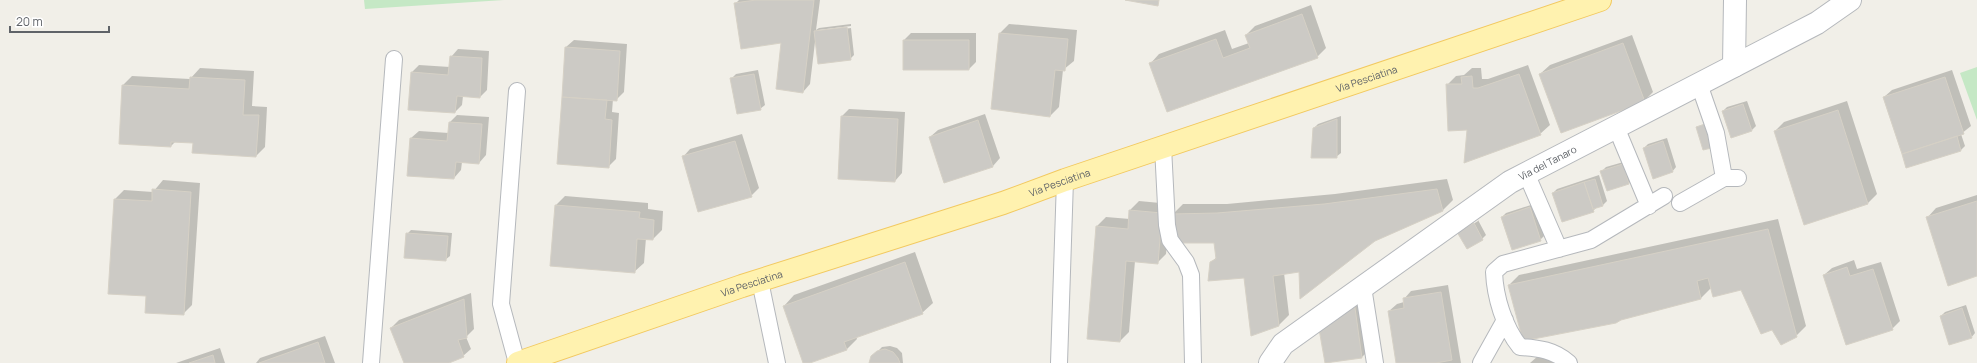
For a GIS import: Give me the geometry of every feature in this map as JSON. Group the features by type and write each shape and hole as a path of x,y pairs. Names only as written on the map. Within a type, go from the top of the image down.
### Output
{"main road":[{"name":"Via Pesciatina","path":"517,363 760,281 1003,203 1065,180 1600,0"}],"street":[{"path":"1734,66 1736,0"},
{"name":"Via del Tanaro","path":"1270,363 1283,344 1510,182 1823,20 1850,0"}],"lane":[{"path":"371,363 394,60"},
{"path":"1680,203 1731,178 1699,84"},
{"path":"517,91 501,304 517,363"},
{"path":"1616,127 1649,206"},
{"path":"1163,147 1167,225 1170,240 1186,262 1191,276 1193,363"},
{"path":"1526,173 1559,249"},
{"path":"1059,363 1065,180"},
{"path":"1569,363 1554,352 1541,348 1520,347 1510,335 1495,288 1494,272 1503,264 1592,240 1664,196"},
{"path":"760,281 777,363"},
{"path":"1363,287 1375,363"},
{"path":"1481,363 1505,320"}],"green space":[{"path":"364,0 504,0 365,9"},
{"path":"1977,67 1977,120 1960,73"}],"building":[{"path":"756,0 814,0 803,93 776,89 781,43 741,49 734,3"},
{"path":"1125,0 1159,0 1158,6"},
{"path":"1302,14 1318,58 1167,112 1149,63 1216,39 1223,58 1250,48 1245,35"},
{"path":"847,27 851,60 818,64 814,31"},
{"path":"999,33 1068,39 1065,71 1055,70 1050,117 991,109"},
{"path":"903,40 969,40 969,70 903,70"},
{"path":"1623,43 1645,102 1561,133 1539,74"},
{"path":"565,47 620,51 617,101 562,97"},
{"path":"450,56 482,58 480,98 457,96 455,113 408,110 411,72 448,75"},
{"path":"754,74 761,110 737,114 730,78"},
{"path":"1519,74 1541,135 1464,163 1467,130 1448,131 1446,84 1462,84 1461,77 1472,76 1473,88 1478,88"},
{"path":"190,77 245,80 243,115 259,115 256,157 192,153 193,143 171,142 171,147 119,144 122,85 189,89"},
{"path":"1945,77 1964,134 1902,154 1883,97"},
{"path":"562,97 607,100 605,119 612,120 609,168 557,164"},
{"path":"1743,104 1752,131 1731,138 1722,111"},
{"path":"1838,110 1868,204 1804,225 1774,131"},
{"path":"841,116 898,119 895,182 838,179"},
{"path":"1337,119 1337,158 1311,158 1313,128"},
{"path":"978,120 993,167 944,183 929,137"},
{"path":"449,122 482,124 479,164 456,162 454,179 407,176 410,138 447,141"},
{"path":"1708,123 1716,147 1703,150 1696,127"},
{"path":"1957,136 1961,151 1906,168 1902,154"},
{"path":"735,141 752,197 698,212 682,156"},
{"path":"1663,141 1673,172 1653,179 1643,148"},
{"path":"1623,164 1629,184 1607,191 1600,171"},
{"path":"1595,179 1603,206 1593,209 1584,182"},
{"path":"1584,182 1594,212 1562,222 1552,193"},
{"path":"152,189 191,192 184,315 145,313 146,296 108,294 114,199 152,201"},
{"path":"1437,189 1443,211 1375,241 1300,299 1299,272 1273,276 1279,326 1251,336 1244,278 1208,281 1210,262 1216,259 1214,243 1174,243 1172,214 1217,213 1324,204"},
{"path":"1977,201 1977,276 1948,286 1926,217"},
{"path":"555,205 640,212 639,218 654,220 653,240 637,239 635,273 550,266"},
{"path":"1530,207 1541,241 1512,250 1501,217"},
{"path":"1129,210 1162,213 1158,264 1126,261 1120,342 1087,339 1096,226 1128,229"},
{"path":"1474,223 1483,240 1467,249 1457,232"},
{"path":"1768,229 1797,337 1781,345 1772,330 1761,334 1741,290 1713,297 1708,278 1697,281 1701,299 1621,320 1616,323 1523,341 1508,285"},
{"path":"406,233 448,236 446,261 404,258"},
{"path":"905,262 923,314 844,342 847,350 810,363 803,363 783,306"},
{"path":"1847,267 1850,276 1873,269 1893,330 1846,345 1823,275"},
{"path":"1441,292 1452,360 1436,363 1396,363 1388,311 1404,308 1403,298"},
{"path":"464,299 467,338 458,340 464,357 449,363 404,363 390,328"},
{"path":"1354,301 1362,358 1325,363 1319,329"},
{"path":"1962,308 1972,338 1949,345 1940,316"},
{"path":"318,342 325,363 259,363"},
{"path":"885,349 893,352 900,363 869,363 871,356 877,351"},
{"path":"213,355 215,363 189,363"}]}
